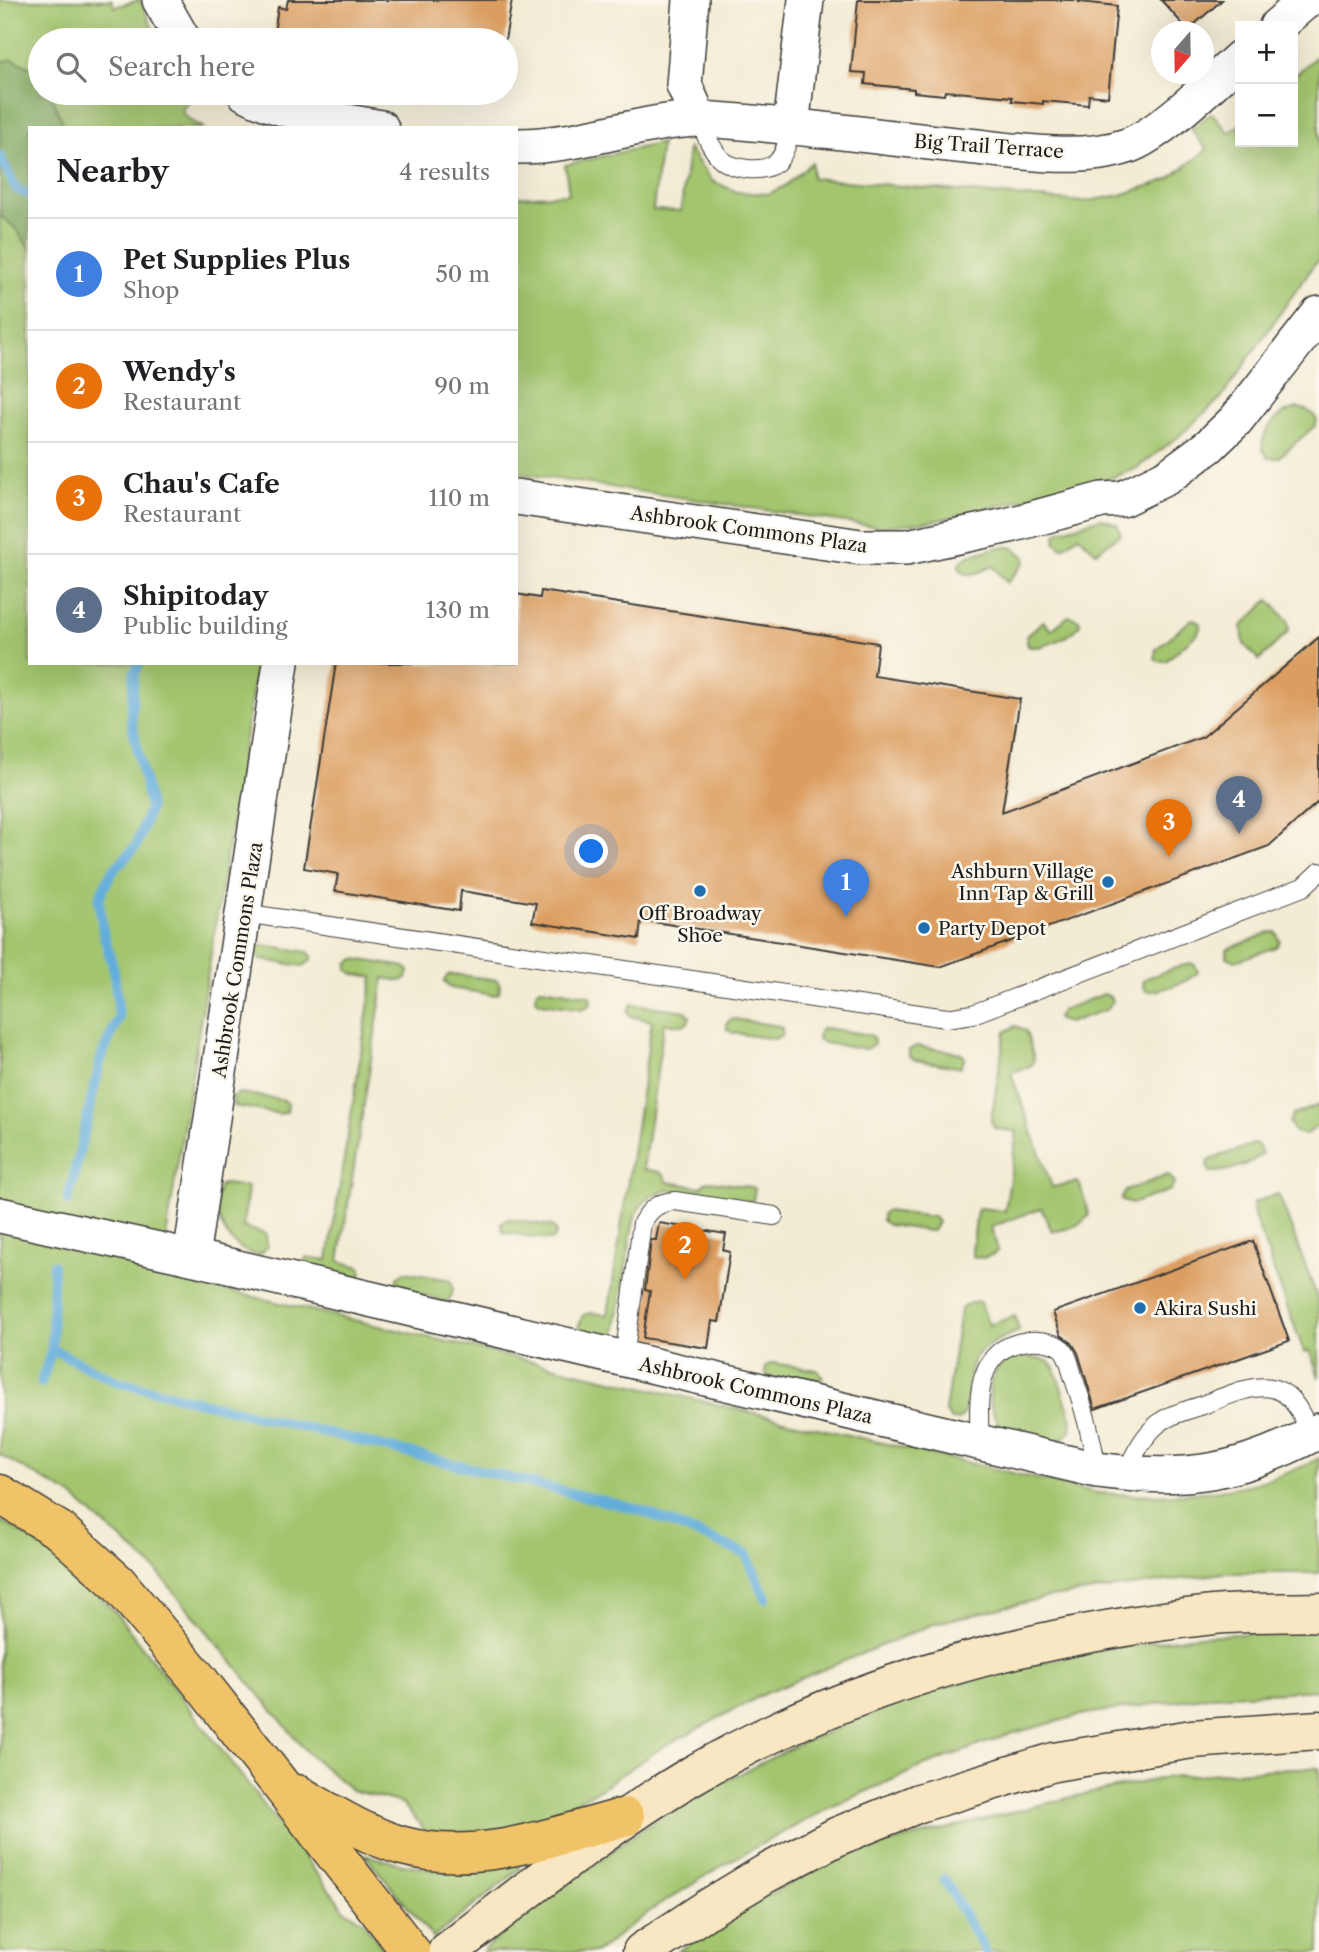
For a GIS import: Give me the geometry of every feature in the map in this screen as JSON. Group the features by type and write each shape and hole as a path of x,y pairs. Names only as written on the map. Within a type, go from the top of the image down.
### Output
{"highway":[{"path":"0,1494 60,1531 118,1583 198,1679 411,1952"},
{"path":"280,1784 354,1826 404,1846 459,1853 489,1852 625,1817"}],"main road":[{"path":"447,1952 625,1817 693,1775 770,1735 853,1699 1008,1650 1088,1632 1216,1615 1319,1612"},
{"path":"642,1952 765,1874 838,1836 919,1803 1066,1760 1192,1739 1319,1730"}],"street":[{"path":"160,0 177,28"},
{"path":"691,0 684,85 699,119"},
{"path":"791,126 806,0"},
{"path":"1283,21 1307,0"},
{"name":"Big Trail Terrace","path":"518,146 545,146 675,120 699,119 755,122 1038,153 1094,152 1128,146 1154,130 1235,62"},
{"path":"271,105 297,113 370,126"},
{"name":"Ashbrook Commons Plaza","path":"518,496 861,547 907,547 1010,525 1102,500 1122,499 1167,477 1209,446 1236,420 1319,314"},
{"name":"Ashbrook Commons Plaza","path":"191,1257 281,665"},
{"name":"Ashbrook Commons Plaza","path":"11,1218 191,1257 1111,1472 1169,1476 1242,1465 1278,1452 1315,1433"}],"lane":[{"path":"699,119 709,143 722,161 743,168 762,169 776,162 786,149 791,126"},
{"path":"244,914 946,1018 973,1014 1303,887 1319,872"},
{"path":"624,1359 642,1223 653,1207 665,1201 675,1201 774,1216"},
{"path":"980,1443 978,1405 990,1360 1000,1350 1014,1343 1034,1340 1054,1344 1063,1350 1090,1430 1111,1472 1161,1421 1244,1389 1260,1387 1292,1397 1315,1433"}],"green space":[{"path":"0,0 112,0 114,7 140,0 153,28 28,28 28,105 186,105 181,111 200,126 28,126 28,665 257,665 160,1275 1098,1493 1183,1494 1240,1487 1267,1480 1319,1458 1319,1573 1224,1573 1044,1598 936,1623 766,1693 664,1746 600,1789 536,1823 479,1834 426,1832 402,1803 351,1790 308,1753 156,1570 72,1496 0,1455"},
{"path":"1319,54 1319,261 1221,398 1178,437 1137,468 1106,480 934,521 878,527 518,473 518,197 569,194 565,165 661,143 653,210 681,211 688,148 712,181 737,192 768,194 785,186 812,162 812,178 1083,202 1121,195 1167,180 1207,150 1191,129 1212,113 1229,133 1235,128 1235,147 1298,147 1298,73"},
{"path":"13,59 28,67 28,105 55,105 64,126 28,126 28,246 16,229 0,215 0,62"},
{"path":"1298,408 1312,413 1317,421 1315,426 1278,458 1268,458 1262,448 1265,434 1279,417"},
{"path":"1101,518 1117,524 1121,534 1096,552 1079,536 1062,548 1055,541 1060,531"},
{"path":"998,547 1012,547 1025,557 1024,563 1007,583 993,566 970,574 959,567 960,562 969,556"},
{"path":"1269,600 1288,621 1289,631 1259,660 1244,644 1242,626"},
{"path":"1069,616 1079,620 1080,624 1071,633 1048,644 1028,646 1026,636 1043,621 1051,630"},
{"path":"1192,619 1201,625 1198,633 1166,661 1158,661 1155,658 1156,649"},
{"path":"1276,932 1280,941 1276,947 1236,961 1226,957 1230,948"},
{"path":"263,945 308,952 312,956 311,961 303,966 262,960 256,956 256,949"},
{"path":"355,959 405,967 409,971 407,978 401,981 384,978 339,1261 360,1267 362,1273 359,1279 303,1268 302,1263 307,1257 328,1260 373,977 354,974 348,970 348,963"},
{"path":"1190,963 1195,965 1198,972 1194,976 1174,986 1146,991 1143,985 1147,978"},
{"path":"452,974 497,980 500,985 499,993 493,995 451,988 444,981"},
{"path":"542,988 587,995 591,1004 583,1009 541,1003 535,999 536,992"},
{"path":"1104,994 1112,1001 1108,1009 1068,1023 1058,1020 1062,1010"},
{"path":"632,1004 686,1011 690,1016 688,1023 682,1025 664,1023 643,1169 661,1173 667,1182 701,1187 711,1181 755,1189 753,1200 747,1203 669,1190 653,1195 641,1205 635,1216 631,1235 614,1339 580,1332 578,1328 583,1315 608,1315 652,1021 631,1016 628,1011"},
{"path":"734,1019 779,1026 782,1028 782,1035 775,1039 733,1033 727,1029 727,1023"},
{"path":"1016,1026 1026,1031 1034,1058 1032,1065 1011,1073 1052,1187 1077,1182 1089,1215 1072,1227 1052,1231 1041,1208 991,1227 998,1250 990,1256 979,1258 973,1256 972,1251 977,1210 980,1208 1005,1211 1017,1132 995,1128 991,1121 1005,1032"},
{"path":"825,1028 870,1035 874,1044 866,1049 824,1043 818,1039 819,1032"},
{"path":"916,1046 961,1053 965,1058 960,1067 915,1060 909,1056 909,1050"},
{"path":"239,1093 284,1100 288,1104 287,1112 280,1114 234,1106 232,1097"},
{"path":"1319,1105 1319,1125 1305,1135 1295,1132 1289,1122 1293,1115"},
{"path":"1257,1144 1262,1153 1252,1161 1230,1169 1210,1172 1207,1166 1212,1159"},
{"path":"1168,1175 1175,1182 1171,1190 1131,1204 1122,1201 1125,1191"},
{"path":"220,1185 248,1187 243,1227 266,1234 267,1247 260,1255 239,1247 224,1230 219,1219 217,1196"},
{"path":"1277,1194 1319,1302 1319,1378 1310,1351 1304,1352 1254,1216 1253,1203"},
{"path":"885,1211 934,1217 938,1222 933,1231 888,1225 882,1221"},
{"path":"508,1219 552,1226 556,1231 555,1238 549,1240 503,1232 501,1223"},
{"path":"404,1272 450,1280 452,1295 446,1302 396,1287 397,1278"},
{"path":"977,1301 981,1304 989,1325 1015,1316 1019,1331 993,1343 977,1355 970,1368 963,1415 958,1420 951,1420 945,1411 960,1311 965,1305"},
{"path":"1024,1356 1048,1361 1055,1369 1072,1420 1071,1431 1059,1443 1007,1434 996,1420 990,1402 994,1375 1004,1363"},
{"path":"773,1363 817,1370 823,1377 815,1387 767,1376 765,1370"},
{"path":"0,1521 16,1529 74,1570 116,1613 345,1910 362,1920 385,1952 0,1952"},
{"path":"1319,1630 1319,1690 1210,1696 1085,1714 1010,1734 921,1767 829,1808 728,1862 650,1911 597,1952 483,1952 500,1934 636,1833 713,1787 801,1743 893,1705 981,1676 1097,1650 1198,1636"},
{"path":"1319,1768 1319,1952 677,1952 741,1910 840,1856 1072,1797 1168,1777"},
{"path":"365,1855 440,1871 484,1871 516,1861 520,1869 433,1938"}],"building":[{"path":"288,0 512,0 507,28 275,28 278,7 286,9"},
{"path":"858,0 1080,0 1079,2 1117,6 1108,97 1089,95 1088,105 1043,101 1043,104 1012,101 1012,97 945,91 944,95 865,84 866,73 851,72"},
{"path":"1161,0 1222,0 1198,21 1180,21"},
{"path":"541,591 878,643 874,676 1020,699 1002,812 1203,737 1319,637 1319,801 1269,846 940,967 641,920 639,939 532,922 536,903 461,891 459,911 335,891 338,874 304,868 336,665 518,665 518,594 540,598"},
{"path":"659,1223 726,1234 723,1250 730,1252 719,1322 712,1321 708,1348 643,1338 650,1291 645,1290 651,1240 656,1240"},
{"path":"1253,1241 1289,1341 1095,1409 1078,1353 1072,1343 1061,1335 1053,1312"}],"waterway":[{"path":"0,156 16,189 28,194"},
{"path":"68,1201 102,1055 119,1017 114,970 103,932 99,898 111,873 136,846 150,807 131,719 134,674 138,665"},
{"path":"53,1265 52,1349 116,1381 640,1510 746,1554 766,1598"},
{"path":"41,1383 52,1349"},
{"path":"944,1879 986,1952"}],"place":[{"name":"Shipitoday","path":"1239,834"},
{"name":"Chau's Cafe","path":"1169,857"},
{"name":"Ashburn Village Inn Tap & Grill","path":"1108,882"},
{"name":"Off Broadway Shoe","path":"700,891"},
{"name":"Pet Supplies Plus","path":"846,917"},
{"name":"Party Depot","path":"924,928"},
{"name":"Wendy's","path":"685,1280"},
{"name":"Akira Sushi","path":"1140,1308"}]}
